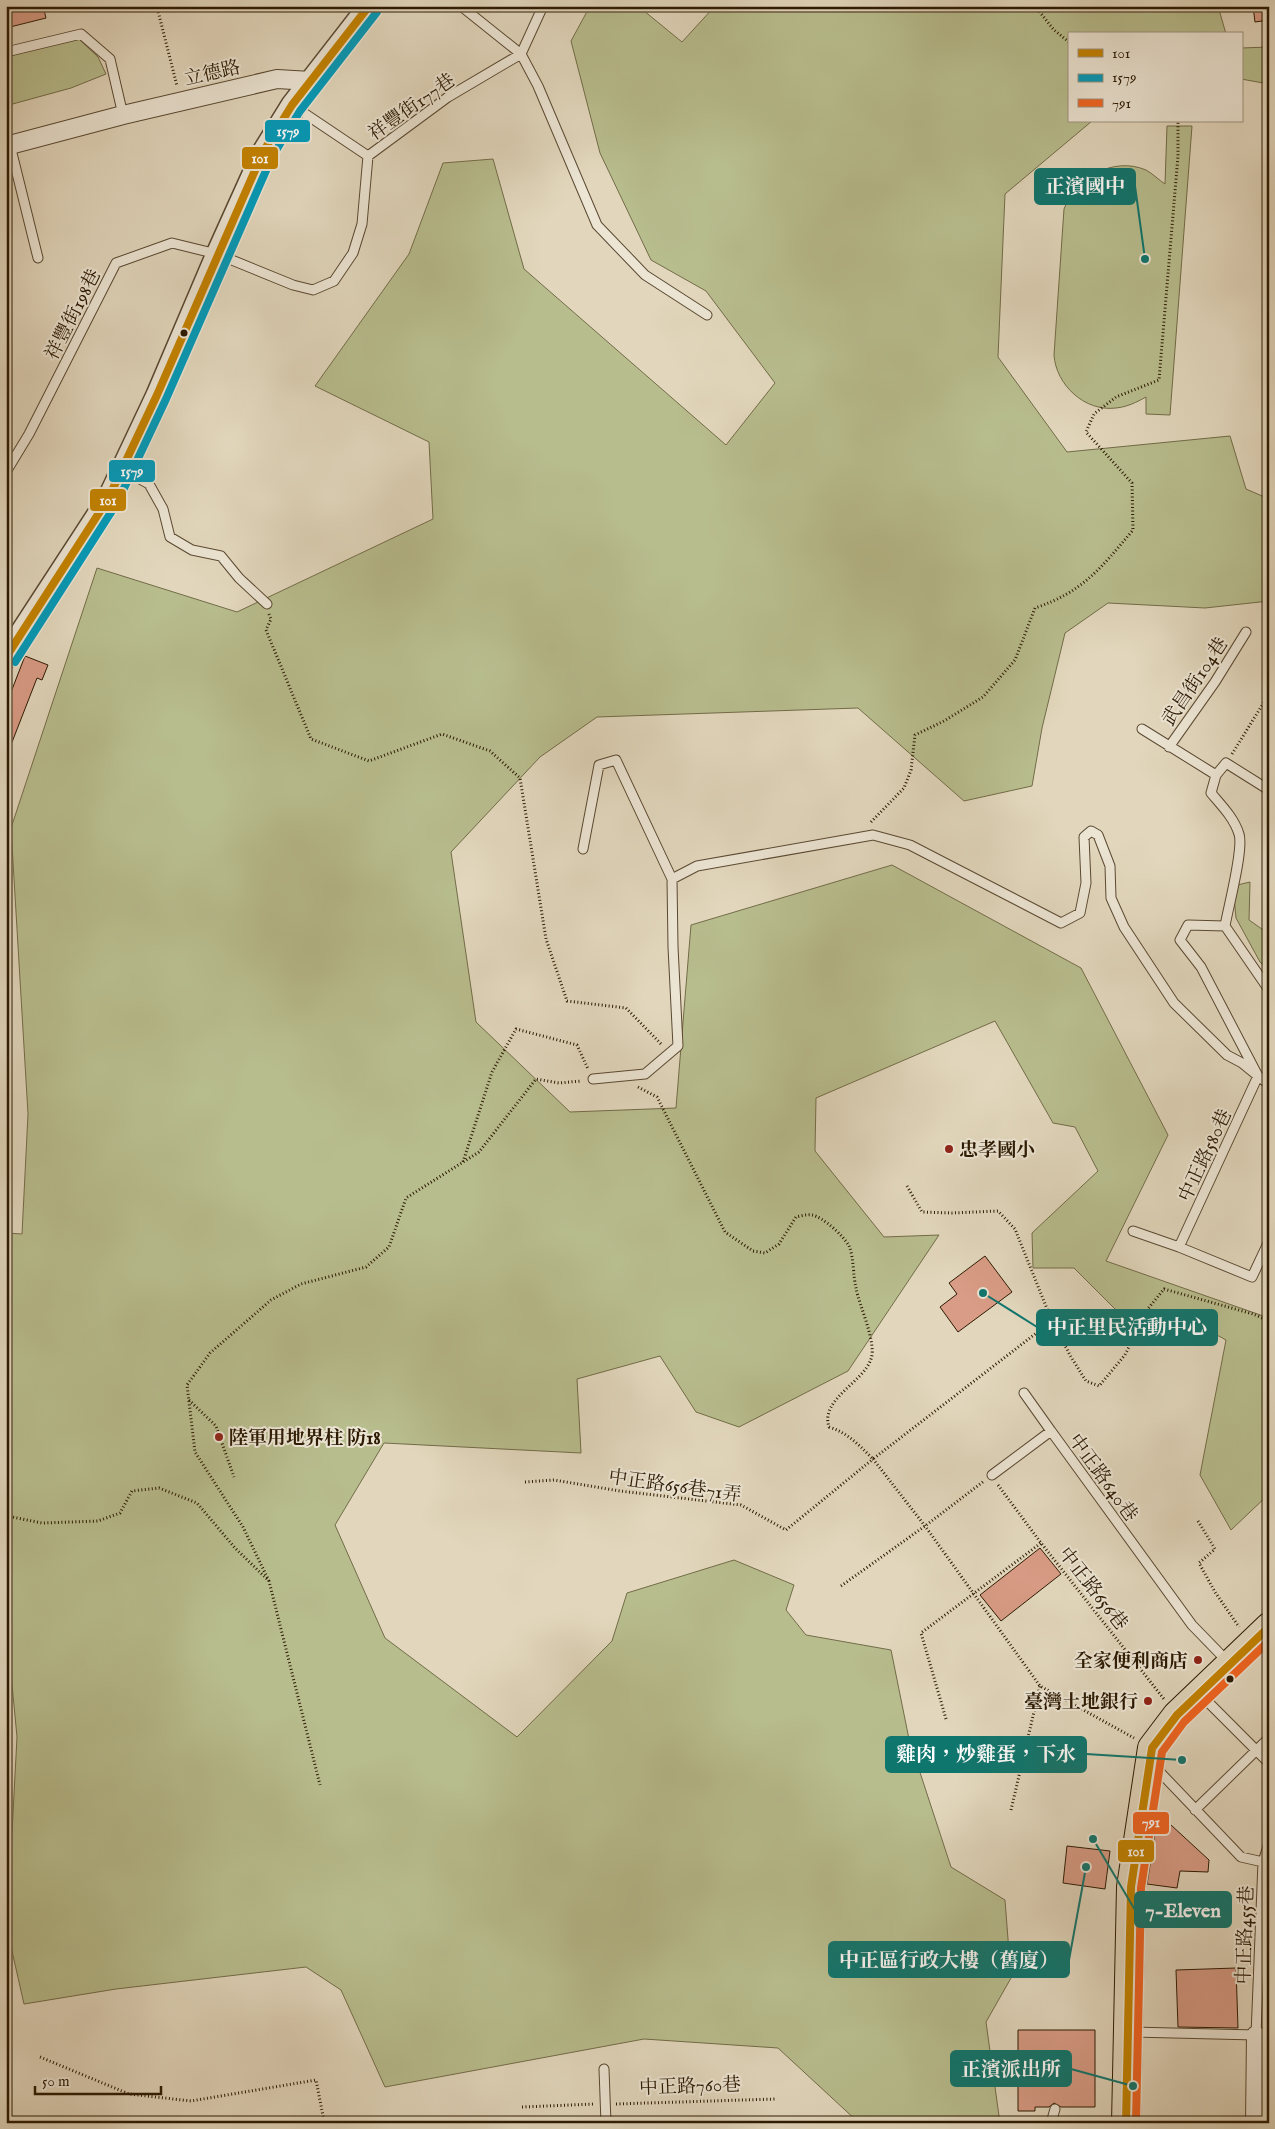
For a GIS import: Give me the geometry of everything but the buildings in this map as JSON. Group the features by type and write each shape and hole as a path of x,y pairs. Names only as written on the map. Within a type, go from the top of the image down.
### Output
{"main road":[{"path":"1126,2123 1126,2032 1131,1888 1150,1754 1177,1715 1260,1636"}],"street":[{"path":"6,658 108,499 157,395 217,254 264,152 292,105 369,6"},
{"name":"立德路","path":"8,146 123,115 277,79 311,81"},
{"path":"1255,2123 1256,2035"}],"lane":[{"path":"461,6 522,54 542,95 597,225 645,275 707,315"},
{"path":"522,54 543,6"},
{"path":"6,52 81,34 110,60 123,115"},
{"name":"祥豐街177巷","path":"217,254 293,285 313,290 334,281 353,253 362,224 368,156 448,97 522,54"},
{"path":"292,105 368,156"},
{"path":"8,146 38,258"},
{"name":"祥豐街198巷","path":"6,472 30,434 116,263 172,243 217,254"},
{"path":"122,469 149,484 163,509 170,536 192,550 221,556 239,578 267,604"},
{"name":"武昌街104巷","path":"1169,747 1215,682 1246,632"},
{"path":"1142,729 1216,775"},
{"path":"583,849 599,766 616,760 672,879 678,1046 646,1074 593,1079"},
{"path":"1269,790 1226,763 1216,775 1211,794 1228,813 1240,836 1238,862 1225,926 1269,990"},
{"path":"672,879 697,866 873,835 910,845 1061,923 1080,913 1086,883 1084,838 1091,831 1098,835 1110,866 1111,898 1124,927 1174,1003 1227,1056 1242,1063 1269,1084"},
{"path":"1225,926 1188,925 1180,940 1201,967 1258,1076"},
{"name":"中正路580巷","path":"1180,1247 1258,1076"},
{"path":"1133,1231 1180,1247 1252,1277 1269,1241"},
{"path":"1024,1394 1051,1431"},
{"name":"中正路640巷","path":"992,1475 1051,1431 1192,1625 1230,1664"},
{"path":"1200,1693 1269,1763"},
{"path":"1194,1810 1269,1738"},
{"name":"中正路455巷","path":"1150,1754 1194,1810 1241,1857 1263,1862 1256,2035"},
{"path":"1263,1862 1269,1843"},
{"path":"1126,2032 1256,2035"},
{"path":"604,2069 606,2123"},
{"path":"1051,2123 1055,2110"}],"path":[{"path":"155,6 158,11 181,101"},
{"path":"1035,6 1054,30 1068,41"},
{"path":"866,827 904,788 911,770 915,736 983,697 1015,660 1035,608 1054,602 1075,591 1105,564 1133,530 1132,483 1086,432 1094,414 1116,397 1159,380 1178,156 1178,122"},
{"path":"267,604 271,619 266,630 311,739 369,762 442,734 490,751 520,778 546,939 568,1001 626,1008 670,1053"},
{"path":"1226,763 1269,694"},
{"path":"320,1785 268,1581 243,1528 195,1452 186,1385 210,1353 271,1300 301,1284 366,1267 389,1247 406,1198 479,1152 536,1079 559,1083 593,1079 577,1044 516,1029 492,1072 462,1162"},
{"path":"621,1077 657,1098 725,1232 753,1251 765,1253 779,1244 796,1217 811,1215 828,1222 849,1246 856,1289 867,1324 872,1356 867,1370 833,1402 827,1421 829,1427 841,1431 856,1442 872,1459 925,1526 1040,1686 1150,1754"},
{"path":"906,1186 922,1212 998,1211 1015,1229 1052,1321 1086,1381 1099,1386 1125,1356 1147,1310 1164,1289 1253,1314 1269,1321"},
{"path":"872,1459 1003,1356 1052,1321"},
{"path":"188,1400 216,1426 234,1477"},
{"name":"中正路656巷71弄","path":"525,1482 554,1480 620,1491 741,1505 786,1530 872,1459"},
{"path":"841,1586 992,1475"},
{"name":"中正路656巷","path":"992,1475 1041,1543 1177,1715"},
{"path":"6,1517 12,1516 42,1523 98,1521 120,1513 132,1490 160,1488 197,1503 235,1548 268,1581"},
{"path":"1198,1521 1215,1549 1199,1563 1215,1592 1260,1636"},
{"path":"946,1719 921,1633 1041,1543"},
{"path":"1011,1810 1040,1686"},
{"path":"40,2057 129,2094 191,2101 316,2080 324,2121 312,2123"},
{"name":"中正路760巷","path":"522,2107 775,2099"}],"green space":[{"path":"590,6 638,6 682,42 715,6 863,6 902,12 905,6 1218,6 1225,32 1068,32 1068,122 1091,122 1005,194 998,357 1067,452 1230,436 1246,489 1269,499 1269,601 1205,608 1108,603 1065,633 1042,728 1032,786 964,801 858,708 597,717 540,757 451,852 476,1022 570,1112 676,1108 691,925 892,865 1081,968 1168,1135 1106,1261 1269,1318 1269,1494 1231,1530 1200,1475 1226,1340 1173,1311 1124,1318 1074,1268 1033,1268 1032,1233 1098,1171 1075,1127 1053,1123 995,1021 816,1098 815,1151 884,1237 939,1235 848,1371 739,1427 696,1412 660,1356 577,1379 581,1453 384,1443 335,1525 385,1638 517,1737 612,1641 627,1593 734,1560 794,1585 786,1610 806,1635 891,1650 909,1739 951,1867 1005,1900 1011,1978 986,2022 1000,2123 858,2122 778,2048 644,2039 385,2087 341,1990 306,1967 116,1989 24,2004 7,1929 17,1737 6,1621 6,1233 22,1234 28,1114 11,828 97,568 237,612 433,519 429,442 315,386 409,254 443,163 493,159 524,269 726,445 775,383 706,291 651,260 600,153 571,41"},
{"path":"78,38 98,57 106,74 71,88 9,105 9,114 6,115 6,55"},
{"path":"1269,47 1269,84 1242,79 1242,48"},
{"path":"1167,126 1192,126 1170,415 1146,414 1146,397 1132,404 1116,408 1094,406 1083,401 1066,386 1056,366 1054,355 1064,209 1077,188 1087,179 1109,168 1133,166 1146,170 1165,184"},
{"path":"1250,882 1249,920 1269,934 1269,971 1260,962 1236,918 1233,886"}],"transit line":[{"name":"101","path":"6,657 108,499 157,395 263,152 292,105 369,6"},
{"name":"1579","path":"15,662 117,503 166,399 272,157 300,111 377,12"},
{"name":"101","path":"1126,2123 1131,1887 1152,1748 1177,1715 1269,1627"},
{"name":"791","path":"1136,2123 1141,1888 1162,1752 1184,1722 1269,1641"}],"place":[{"name":"正濱國中","path":"1145,259"},
{"name":"忠孝國小","path":"949,1149"},
{"name":"中正里民活動中心","path":"983,1293"},
{"name":"陸軍用地界柱 防18","path":"219,1437"},
{"name":"全家便利商店","path":"1198,1660"},
{"name":"臺灣土地銀行","path":"1148,1701"},
{"name":"雞肉，炒雞蛋，下水","path":"1182,1760"},
{"name":"7-Eleven","path":"1093,1839"},
{"name":"中正區行政大樓（舊廈）","path":"1086,1867"},
{"name":"正濱派出所","path":"1133,2086"}]}
